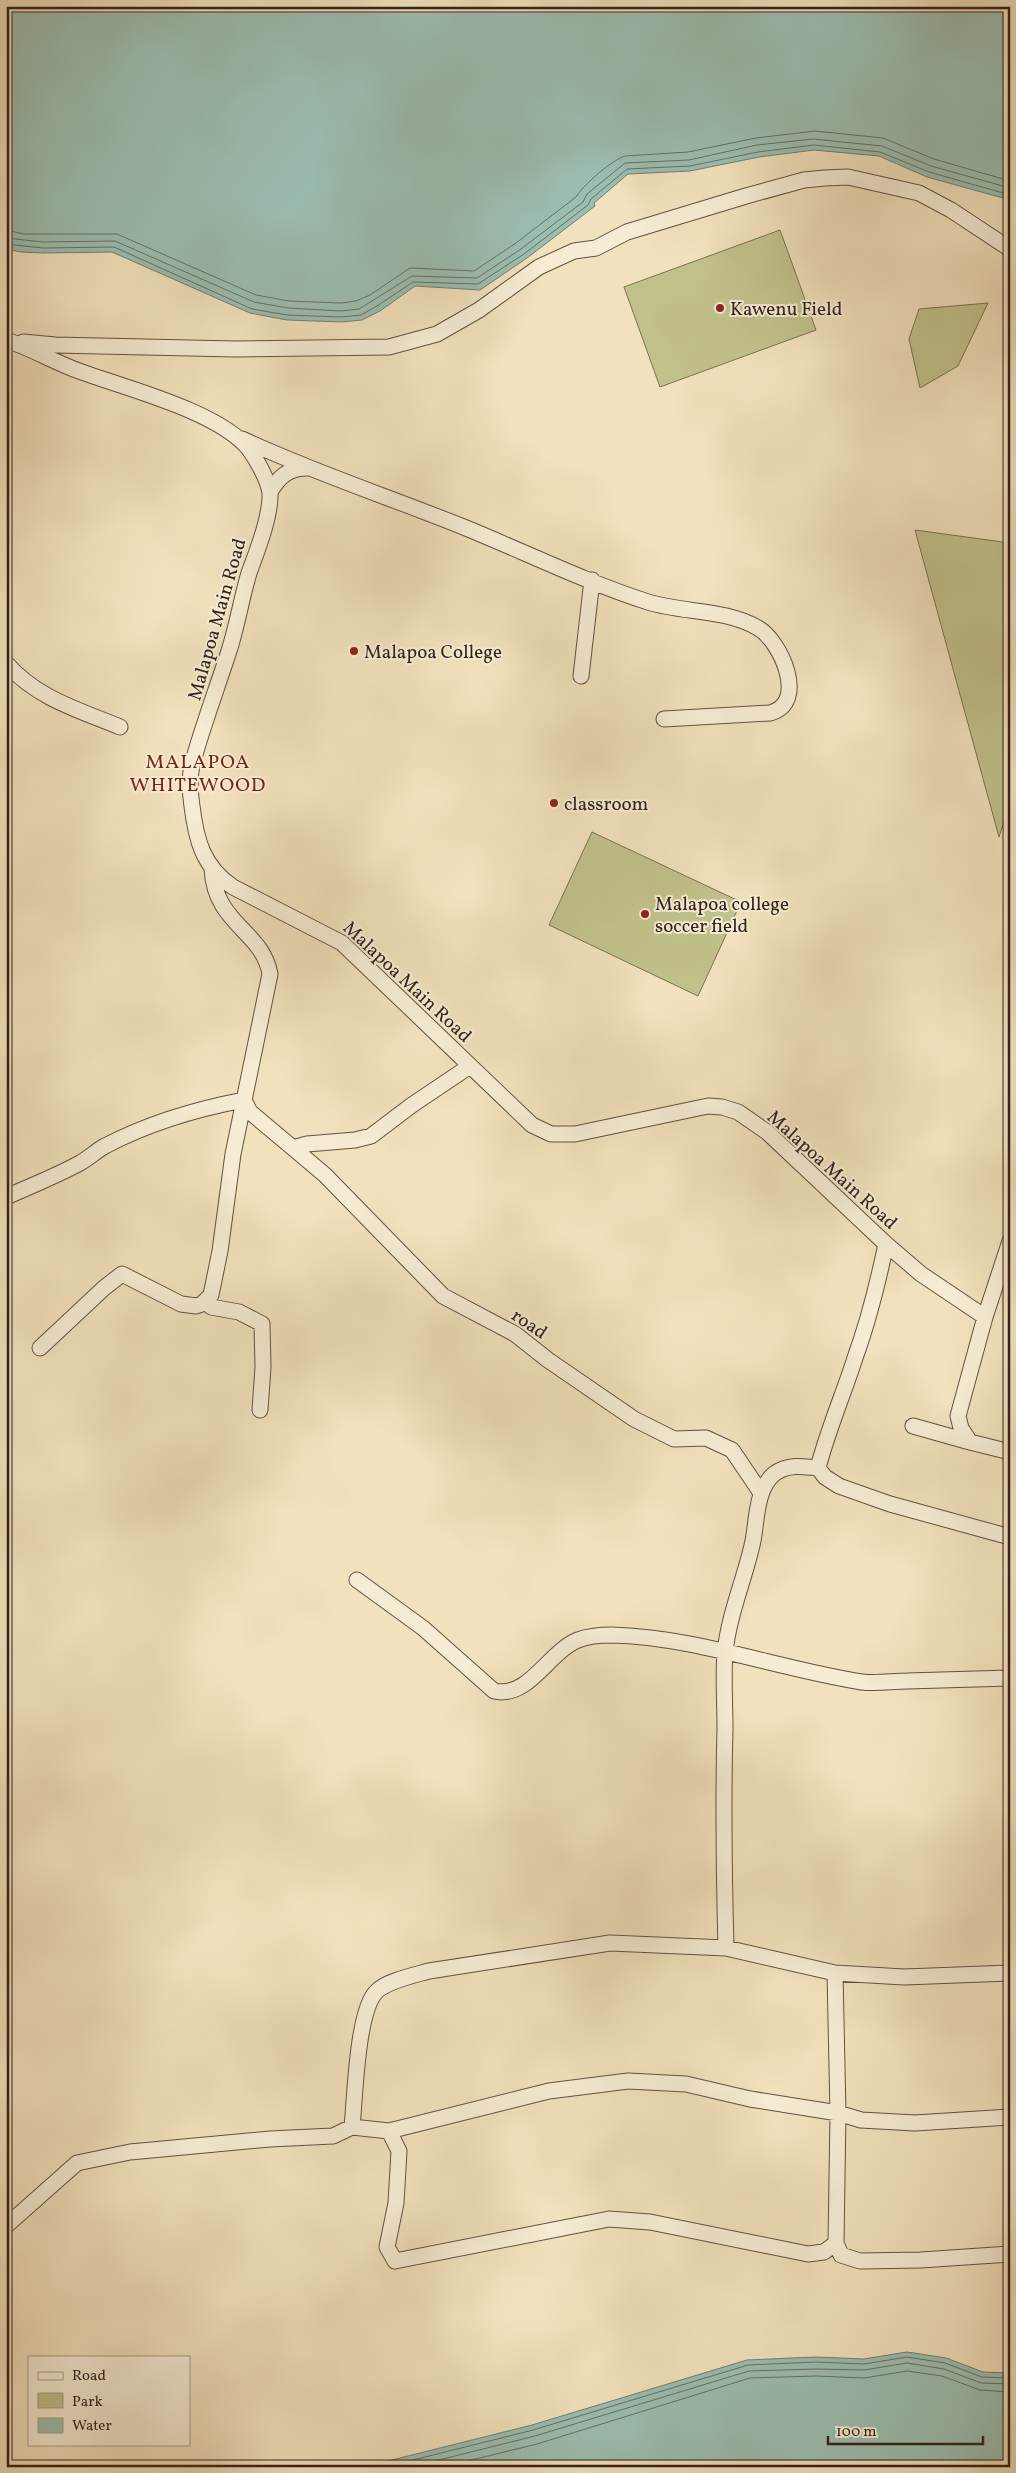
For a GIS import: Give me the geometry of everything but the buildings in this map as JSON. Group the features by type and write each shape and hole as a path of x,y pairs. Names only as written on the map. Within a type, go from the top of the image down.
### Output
{"street":[{"path":"8,340 54,345 226,349 389,346 437,334 479,310 539,267 574,251 596,248 627,232 746,196 790,184 825,178 848,177 919,192 951,210 1010,249"},
{"path":"8,340 80,371 106,378 200,416 290,461 312,468 592,580 649,602 727,617 752,625 780,644 790,693 788,701 777,712 664,719"},
{"path":"237,436 250,450 270,492"},
{"path":"270,492 278,478 287,472 298,468 312,468"},
{"name":"Malapoa Main Road","path":"270,492 263,530 245,589 230,649 192,766 191,797 193,824 200,848 212,869 233,887 342,943 527,1121 542,1131 562,1135 624,1125 708,1106 722,1107 738,1112 767,1132 886,1244 921,1274 985,1317"},
{"path":"581,676 592,580"},
{"path":"6,664 43,695 120,727"},
{"path":"40,1348 104,1288 122,1274 189,1306 202,1304 211,1295 220,1250 229,1178 270,974 265,956 257,944 229,917 222,907 212,882 212,869"},
{"path":"293,1148 371,1136 412,1105 470,1066"},
{"path":"6,1197 45,1181 82,1161 104,1146 137,1132 209,1107 244,1100"},
{"name":"road","path":"244,1100 250,1112 325,1175 443,1296 515,1334 548,1360 634,1419 674,1439 706,1438 732,1450 761,1493"},
{"path":"970,1442 961,1428 958,1416 985,1317 1010,1241"},
{"path":"818,1468 826,1438 856,1357 873,1302 886,1244"},
{"path":"212,1307 239,1312 262,1324 263,1367 260,1410"},
{"path":"913,1426 1010,1452"},
{"path":"726,1948 722,1834 725,1652 732,1615 753,1542 761,1493 774,1474 787,1467 818,1468 825,1477 839,1486 890,1504 1010,1537"},
{"path":"357,1580 424,1628 494,1691 505,1694 514,1692 522,1686 559,1652 578,1640 596,1636 649,1639 725,1652 759,1661 864,1682 1010,1678"},
{"path":"352,2127 363,2018 376,1992 401,1979 430,1971 610,1943 726,1948 835,1973 904,1977 1010,1973"},
{"path":"835,1973 838,2114 836,2243 841,2255 860,2261 921,2260 1010,2254"},
{"path":"6,2226 77,2163 130,2152 270,2139 334,2136 352,2127 389,2131 549,2091 628,2081 686,2084 750,2099 838,2114 861,2120 915,2124 1010,2116"},
{"path":"389,2131 399,2151 396,2203 387,2247 395,2262 609,2220 650,2222 808,2254 824,2252 836,2243"}],"green space":[{"name":"Kawenu Field","path":"780,230 816,330 660,387 624,287"},
{"path":"988,303 958,366 920,388 909,339 919,309"},
{"path":"915,530 1010,543 1010,804 999,837"},
{"name":"Malapoa college soccer field","path":"592,832 741,902 698,996 549,925"}],"water":[{"path":"6,6 1010,6 1010,200 927,177 879,156 814,150 759,157 690,171 628,174 594,203 595,206 527,258 480,290 415,286 380,311 362,320 342,322 287,320 250,313 112,252 43,253 6,249"},
{"path":"907,2352 946,2358 983,2372 1010,2373 1010,2467 364,2467 532,2425 747,2360 816,2357 864,2359"}],"place":[{"name":"Kawenu Field","path":"720,308"},
{"name":"Malapoa College","path":"354,651"},
{"name":"classroom","path":"554,803"},
{"name":"Malapoa college soccer field","path":"645,914"}],"district":[{"name":"MALAPOA WHITEWOOD","path":"198,772"}]}
